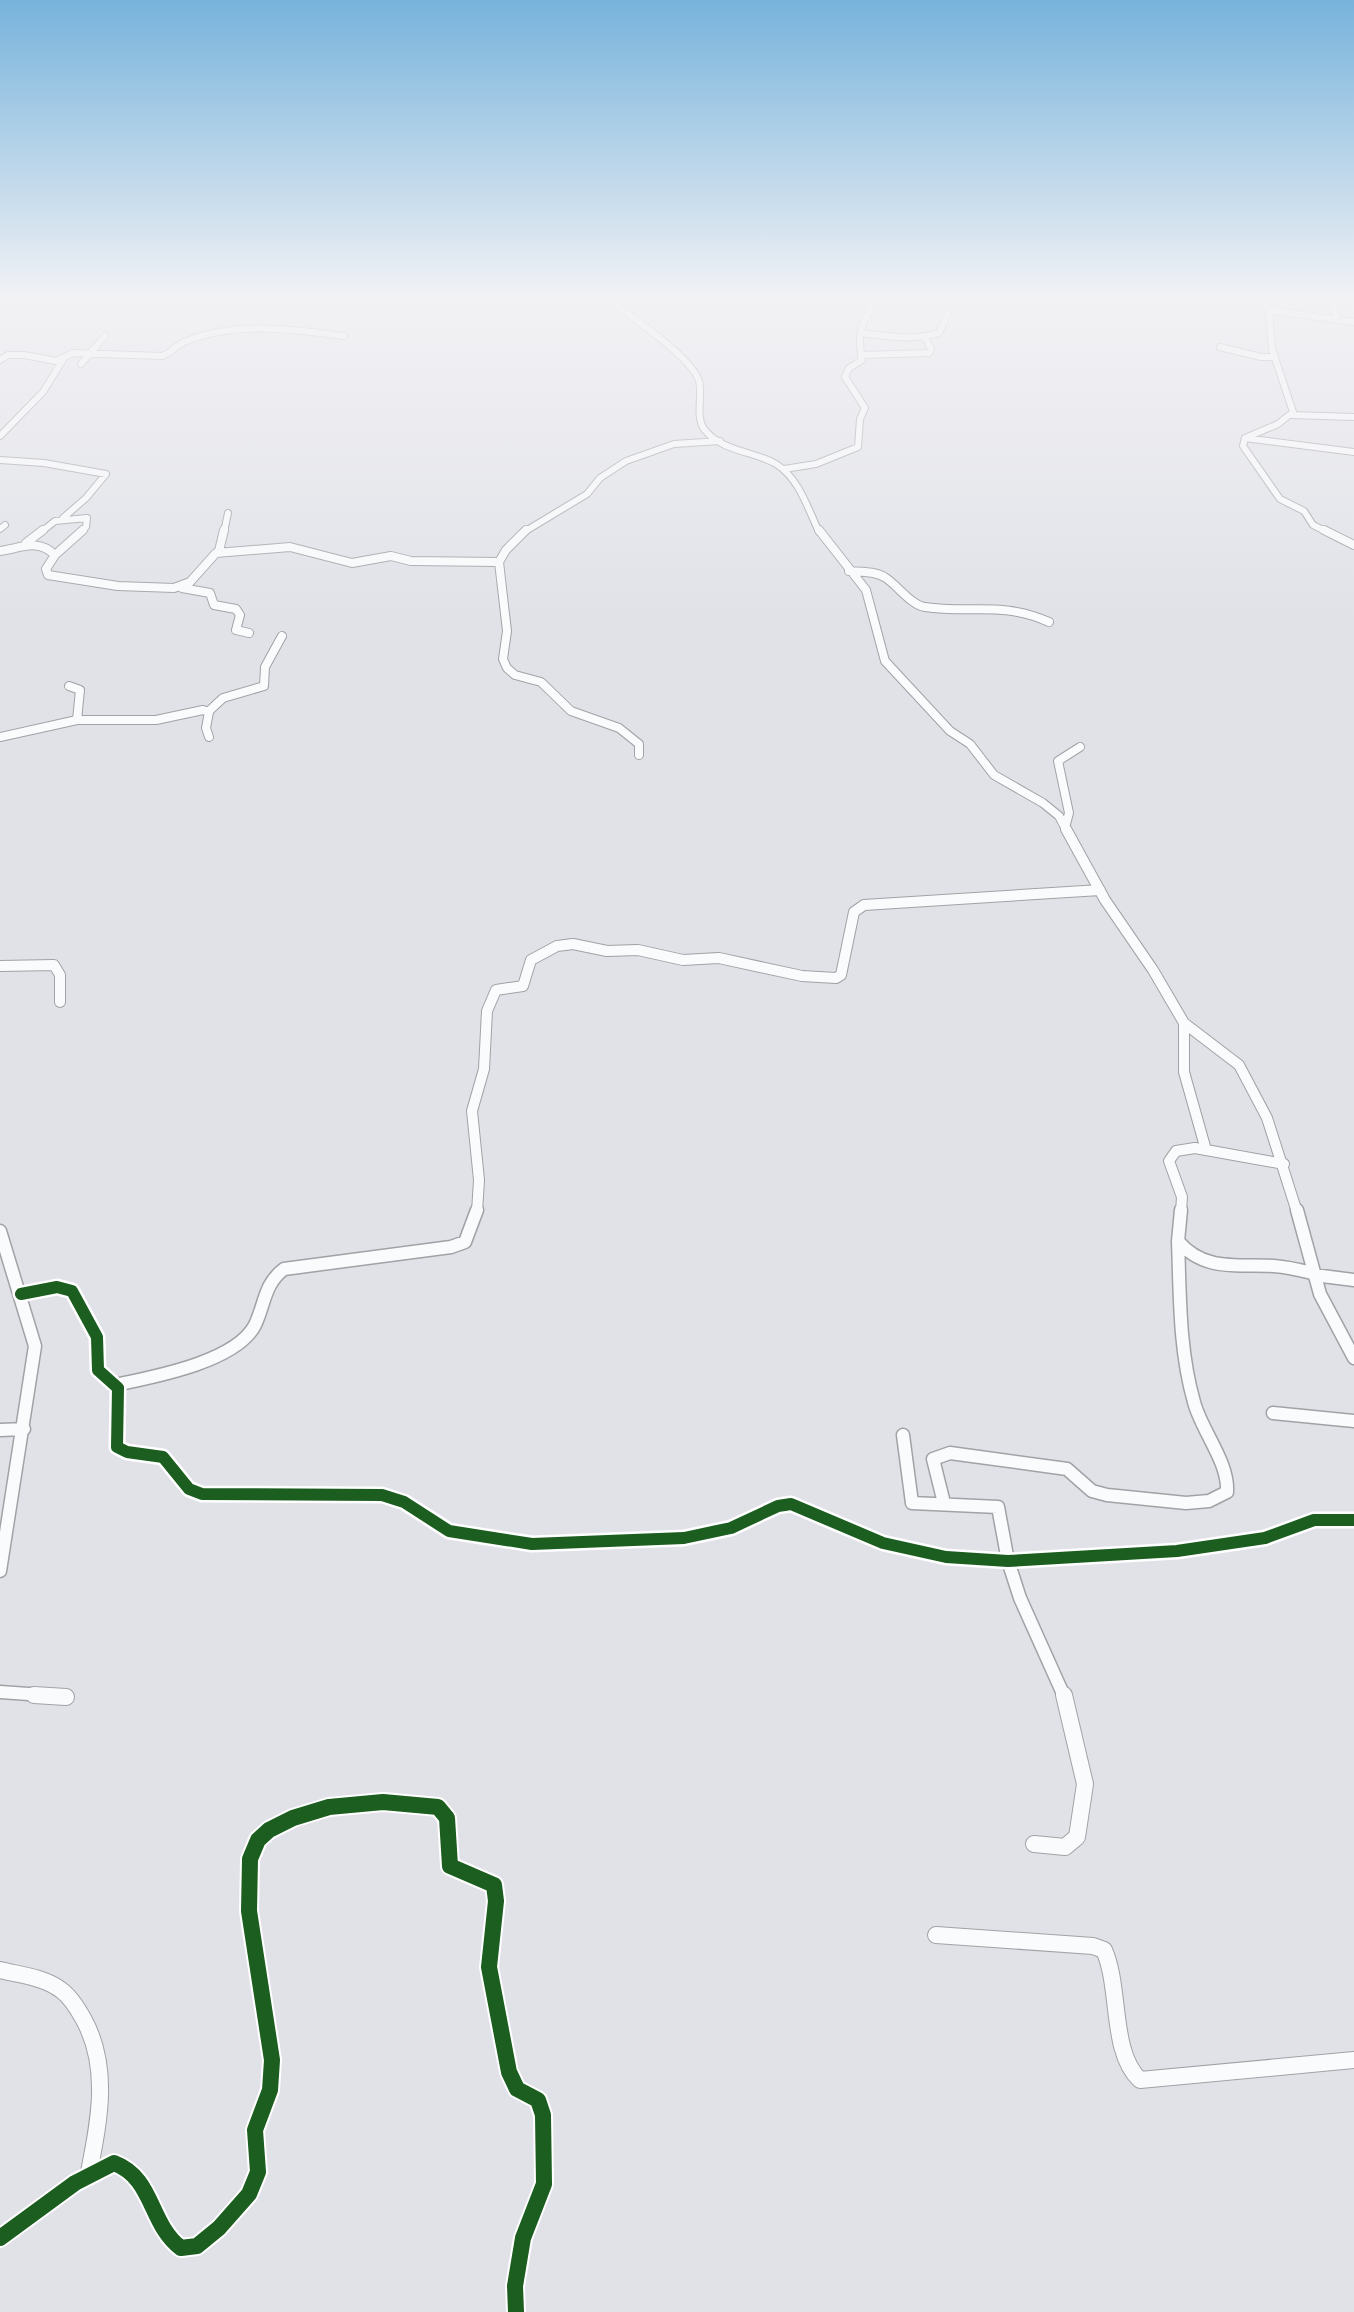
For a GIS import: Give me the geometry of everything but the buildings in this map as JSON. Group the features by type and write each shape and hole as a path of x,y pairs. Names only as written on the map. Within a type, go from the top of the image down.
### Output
{"street":[{"path":"0,436 31,404"},
{"path":"701,404 702,424 723,442 735,450 763,458 784,469 798,489 821,535 849,572 863,584 869,595 881,653 891,668 950,731 970,744 994,775 1043,803 1066,824 1100,890 1184,1023 1240,1065 1267,1118 1284,1164 1313,1274 1354,1358"},
{"path":"784,469 816,464 858,447 860,419 865,408 862,404"},
{"path":"1292,404 1292,415"},
{"path":"1354,417 1292,415 1245,438 1242,443 1247,455 1280,499 1304,511 1315,527 1354,545"},
{"path":"1245,438 1354,452"},
{"path":"182,587 219,551 290,547 352,563 391,556 411,561 499,562 540,519 588,493 599,478 619,466 659,447 702,439 723,442"},
{"path":"0,460 44,463 105,473 86,498 63,518 51,523 26,543 0,551"},
{"path":"219,551 228,513"},
{"path":"63,518 84,517 88,520 71,544 55,555 46,569 51,576 113,587 182,587 210,593 214,605 236,609 240,615 236,630 249,633"},
{"path":"26,543 41,545 55,555"},
{"path":"499,562 503,616 507,631 504,650 506,666 518,677 545,684 569,710 621,728 639,744 639,755"},
{"path":"849,572 872,572 885,578 922,607 1007,608 1027,612 1049,622"},
{"path":"0,737 77,720 147,720 209,710 223,698 264,686 265,667 282,636"},
{"path":"69,686 79,690 77,720"},
{"path":"209,710 206,728 209,737"},
{"path":"1066,824 1069,813 1058,761 1080,747"},
{"path":"115,1385 176,1371 242,1341 258,1315 267,1284 284,1269 451,1247 465,1242 473,1225 480,1181 472,1112 482,1079 486,1014 493,994 500,988 523,986 531,960 547,954 557,946 573,944 616,951 632,950 683,960 719,958 802,976 836,978 841,975 854,912 863,905 1100,890"},
{"path":"0,965 54,965 60,975 60,1002"},
{"path":"1184,1023 1180,1046 1184,1081 1206,1150"},
{"path":"944,1503 933,1459 937,1455 950,1453 1067,1469 1091,1491 1107,1495 1186,1503 1209,1501 1227,1492 1227,1479 1195,1409 1185,1365 1178,1301 1178,1241 1182,1197 1170,1166 1170,1156 1182,1149 1206,1150 1284,1164"},
{"path":"0,1231 35,1346 6,1548 0,1570"},
{"path":"1178,1241 1193,1257 1214,1265 1275,1266 1354,1280"},
{"path":"21,1294 57,1287 72,1291 97,1337 98,1370 115,1385 119,1393 115,1437 117,1447 127,1452 152,1452 163,1457 190,1489 197,1493 382,1495 404,1502 449,1531 491,1540 532,1544 684,1538 754,1519 773,1508 796,1504 883,1543 916,1552 1008,1561 1177,1551 1265,1538 1314,1520 1354,1520"},
{"path":"1273,1413 1354,1421"},
{"path":"0,1430 24,1429"},
{"path":"902,1435 911,1501 918,1504 998,1507 1008,1561 1020,1598 1064,1696 1085,1783 1074,1843 1065,1847 1034,1844"},
{"path":"0,1692 66,1697"},
{"path":"0,2238 35,2215 89,2172 110,2163 127,2167 141,2185 166,2236 182,2249 202,2243 219,2228 256,2180 256,2123 271,2083 272,2045 258,1972 248,1891 256,1842 274,1827 320,1807 340,1803 378,1801 438,1807 447,1818 450,1866 485,1878 494,1885 496,1901 489,1967 509,2072 517,2089 538,2100 543,2115 544,2184 523,2238 515,2286 516,2312"},
{"path":"936,1935 1093,1946 1104,1950 1115,1988 1126,2062 1134,2077 1140,2080 1354,2060"},
{"path":"0,1970 57,1987 71,1999 94,2037 101,2066 101,2093 89,2172"}],"cycle path":[{"path":"21,1294 57,1287 72,1291 97,1337 98,1370 118,1388 115,1437 117,1447 127,1452 163,1457 189,1489 202,1494 382,1495 404,1502 449,1531 491,1540 532,1544 684,1538 731,1528 778,1506 791,1504 883,1543 946,1557 1008,1561 1177,1551 1265,1538 1314,1520 1354,1520"},
{"path":"0,2238 75,2183 114,2163 130,2169 141,2184 169,2239 181,2248 197,2246 219,2228 243,2202 257,2179 255,2130 272,2078 269,2027 249,1911 250,1859 258,1840 269,1830 293,1818 329,1807 365,1802 438,1807 447,1818 450,1866 460,1872 484,1878 494,1885 496,1901 489,1967 509,2072 517,2089 538,2100 543,2115 544,2184 523,2238 515,2286 516,2312"}]}
